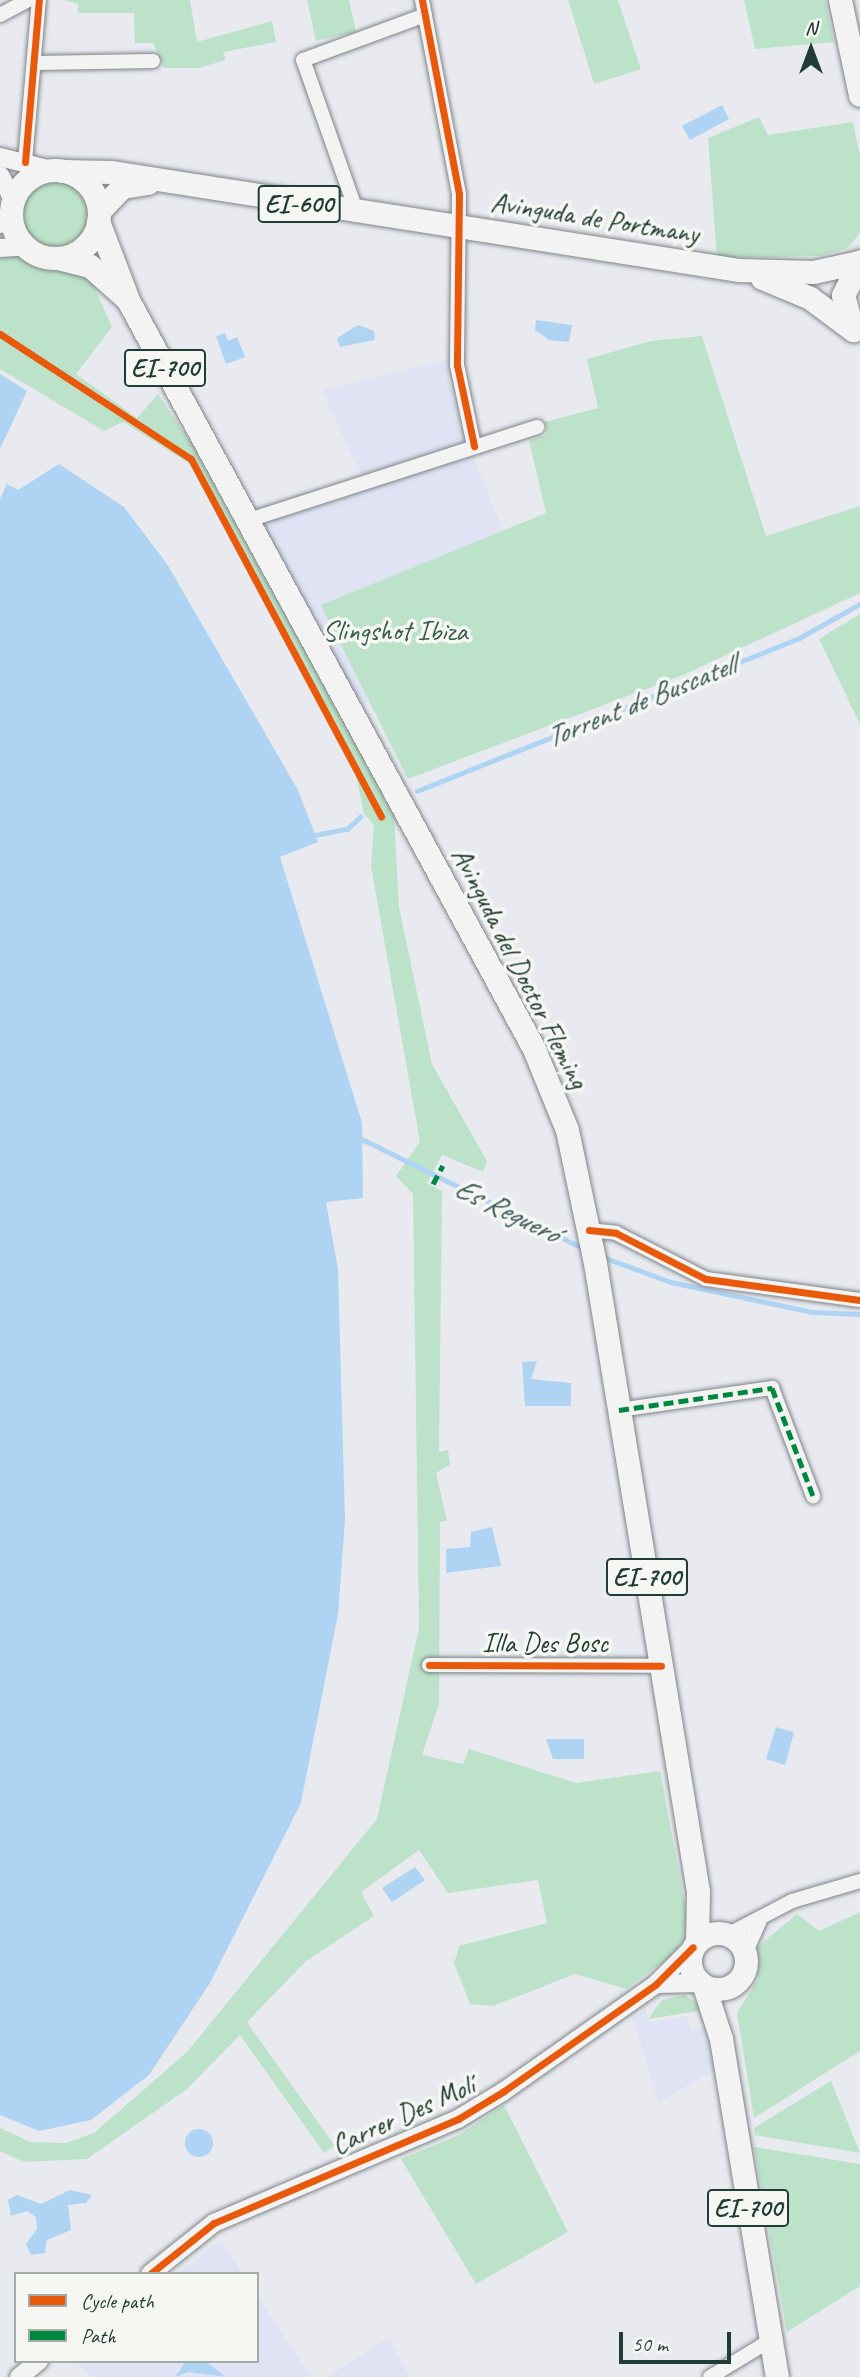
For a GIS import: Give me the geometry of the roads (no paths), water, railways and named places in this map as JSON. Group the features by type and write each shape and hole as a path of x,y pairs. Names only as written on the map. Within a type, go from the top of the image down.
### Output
{"main road":[{"path":"840,0 860,95"},
{"path":"58,171 87,185 99,216 85,246 58,258 26,246 8,211 29,179 58,171"},
{"name":"Avinguda de Portmany","path":"58,171 112,172 151,182 739,270 813,272 859,261"},
{"name":"Avinguda de Portmany","path":"99,216 122,187 151,182"},
{"name":"Avinguda del Doctor Fleming","path":"99,216 129,302 534,1049 567,1130 592,1246 698,1891 695,1945 690,1966 702,1984 721,2039 777,2377"},
{"name":"Avinguda del Doctor Fleming","path":"58,258 90,266 129,302"},
{"name":"EI-600","path":"856,334 844,295 859,261"},
{"name":"Avinguda de Portmany","path":"739,270 810,298 856,334"},
{"name":"Avinguda del Doctor Fleming","path":"698,1891 726,1935 745,1954 741,1977 728,1987 721,2039"},
{"path":"695,1945 726,1935"},
{"path":"702,1984 728,1987"}],"street":[{"path":"0,15 28,0"},
{"path":"25,162 36,63 39,0"},
{"path":"357,213 303,60 424,7 454,154 461,228 457,365 474,446"},
{"path":"36,63 153,61"},
{"path":"0,157 58,171"},
{"path":"0,175 8,211"},
{"path":"0,248 26,246"},
{"path":"248,520 537,427"},
{"path":"592,1246 616,1233 706,1279 860,1300"},
{"path":"619,1409 772,1388 813,1496"},
{"name":"Illa Des Bosc","path":"429,1665 661,1666"},
{"path":"726,1935 792,1901 860,1881"},
{"path":"745,1954 760,1919"},
{"name":"Carrer Des Molí","path":"153,2272 238,2211 458,2119 656,1984 695,1945"},
{"path":"656,1984 702,1984"},
{"path":"710,2377 771,2340"},
{"path":"19,2377 36,2363"}],"water":[{"path":"722,105 729,119 690,140 682,126"},
{"path":"536,320 572,325 569,342 549,340 535,330"},
{"path":"358,325 374,331 375,340 340,347 337,338"},
{"path":"225,333 228,341 237,337 245,357 226,364 216,336"},
{"path":"0,374 27,391 0,449"},
{"path":"59,464 124,507 167,564 298,790 318,842 280,857 362,1123 363,1198 326,1202 338,1269 345,1520 338,1614 301,1803 210,1983 149,2075 91,2120 39,2131 0,2115 0,499 7,484 18,490"},
{"path":"537,1361 531,1379 571,1383 571,1406 525,1406 522,1362"},
{"path":"492,1527 501,1566 446,1573 446,1549 470,1547 471,1532"},
{"path":"776,1727 794,1732 785,1765 766,1759"},
{"path":"546,1739 584,1739 584,1759 553,1759"},
{"path":"415,1867 425,1880 392,1902 382,1888"},
{"path":"199,2129 209,2133 213,2143 209,2153 199,2157 189,2153 185,2143 189,2133"},
{"path":"70,2190 92,2195 86,2203 68,2205 71,2230 47,2240 45,2253 31,2255 26,2244 37,2229 36,2217 27,2211 11,2216 8,2200 17,2195 41,2204"},
{"path":"185,2363 208,2363 226,2377 188,2372 175,2377"}],"waterway":[{"name":"Torrent de Buscatell","path":"417,791 799,638 860,604"},
{"name":"Torrent de Buscatell","path":"315,835 347,829 360,817"},
{"name":"Es Regueró","path":"362,1139 585,1249"},
{"name":"Es Regueró","path":"603,1257 671,1282 812,1312 860,1314"}],"park label":[{"name":"Slingshot Ibiza","path":"395,631"}]}
